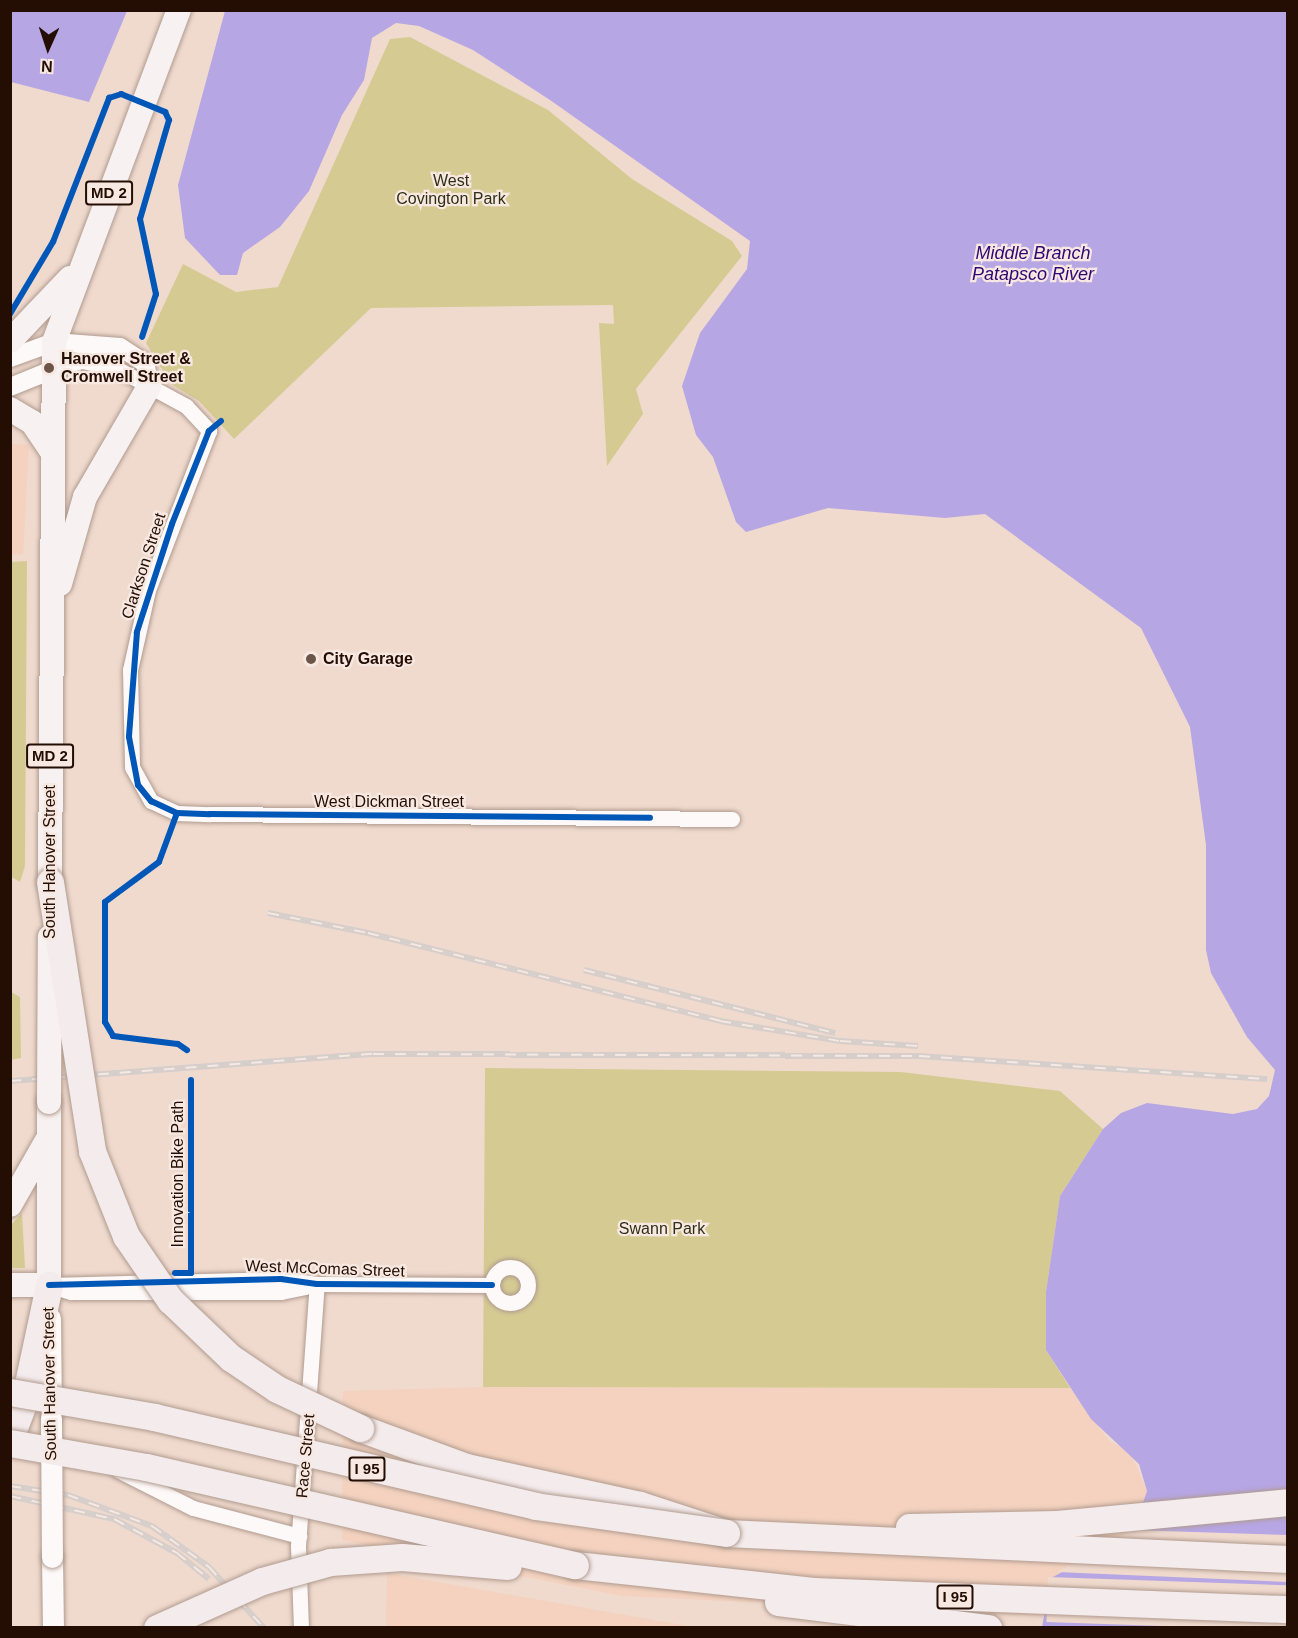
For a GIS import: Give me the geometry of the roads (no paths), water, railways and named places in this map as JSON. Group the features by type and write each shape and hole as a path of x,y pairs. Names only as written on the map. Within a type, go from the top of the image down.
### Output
{"highway":[{"path":"50,882 92,1151 126,1236 188,1320 277,1389 402,1445 497,1476 640,1505 726,1533"},
{"path":"10,1437 24,1402 49,1285"},
{"name":"I 95","path":"10,1392 154,1417 535,1506 726,1533 822,1541 1287,1559"},
{"name":"I 95","path":"10,1444 146,1467 575,1565 707,1583 863,1594 1287,1609"},
{"path":"822,1541 912,1527 1057,1524 1287,1502"},
{"path":"157,1628 262,1581 330,1562 402,1557 483,1566 575,1565"},
{"path":"707,1583 803,1609 988,1628"},
{"path":"1204,1605 1287,1617"}],"main road":[{"name":"South Hanover Street","path":"53,1628 49,1285 50,631 54,342 81,264 179,10"},
{"path":"10,341 81,264"},
{"path":"50,631 81,507 150,385"},
{"path":"10,409 32,422 51,450"},
{"path":"10,1205 50,1134"},
{"name":"West McComas Street","path":"10,1285 49,1285"}],"street":[{"path":"10,358 54,342 120,347 145,363 150,385"},
{"path":"10,387 52,370 98,363 150,385"},
{"name":"Clarkson Street","path":"138,785 128,705 136,632 209,431 186,406 150,385"},
{"name":"West Dickman Street","path":"138,785 151,801 182,813 732,819"},
{"name":"West McComas Street","path":"49,1285 270,1279 316,1284 492,1285"},
{"name":"Race Street","path":"301,1628 299,1536 316,1284"},
{"path":"10,1444 104,1463 193,1508 299,1536"}],"water":[{"path":"10,11 127,11 89,102 11,82"},
{"name":"Middle Branch Patapsco River","path":"225,11 1287,11 1287,1627 1042,1627 1051,1578 1132,1535 1147,1491 1139,1464 1091,1419 1046,1350 1046,1292 1060,1196 1103,1129 1121,1113 1147,1103 1233,1114 1257,1109 1269,1096 1275,1070 1247,1037 1211,973 1206,950 1206,845 1190,727 1141,628 985,514 945,518 828,508 746,532 736,522 713,457 696,435 682,386 700,333 747,269 750,241 550,100 473,50 419,26 396,23 372,38 364,80 342,115 309,191 280,227 243,253 237,275 220,275 185,238 178,185"}],"railway":[{"path":"268,913 368,933 720,1021 840,1041 918,1046"},
{"path":"584,970 835,1033"},
{"path":"10,1081 373,1054 919,1056 1267,1079"},
{"path":"10,1486 68,1495 152,1526 209,1567 264,1628"},
{"path":"10,1496 114,1519 177,1553 209,1579"}],"place":[{"name":"Hanover Street & Cromwell Street","path":"49,368"},
{"name":"City Garage","path":"311,659"}],"park label":[{"name":"West Covington Park","path":"451,190"},
{"name":"Swann Park","path":"662,1229"}]}
